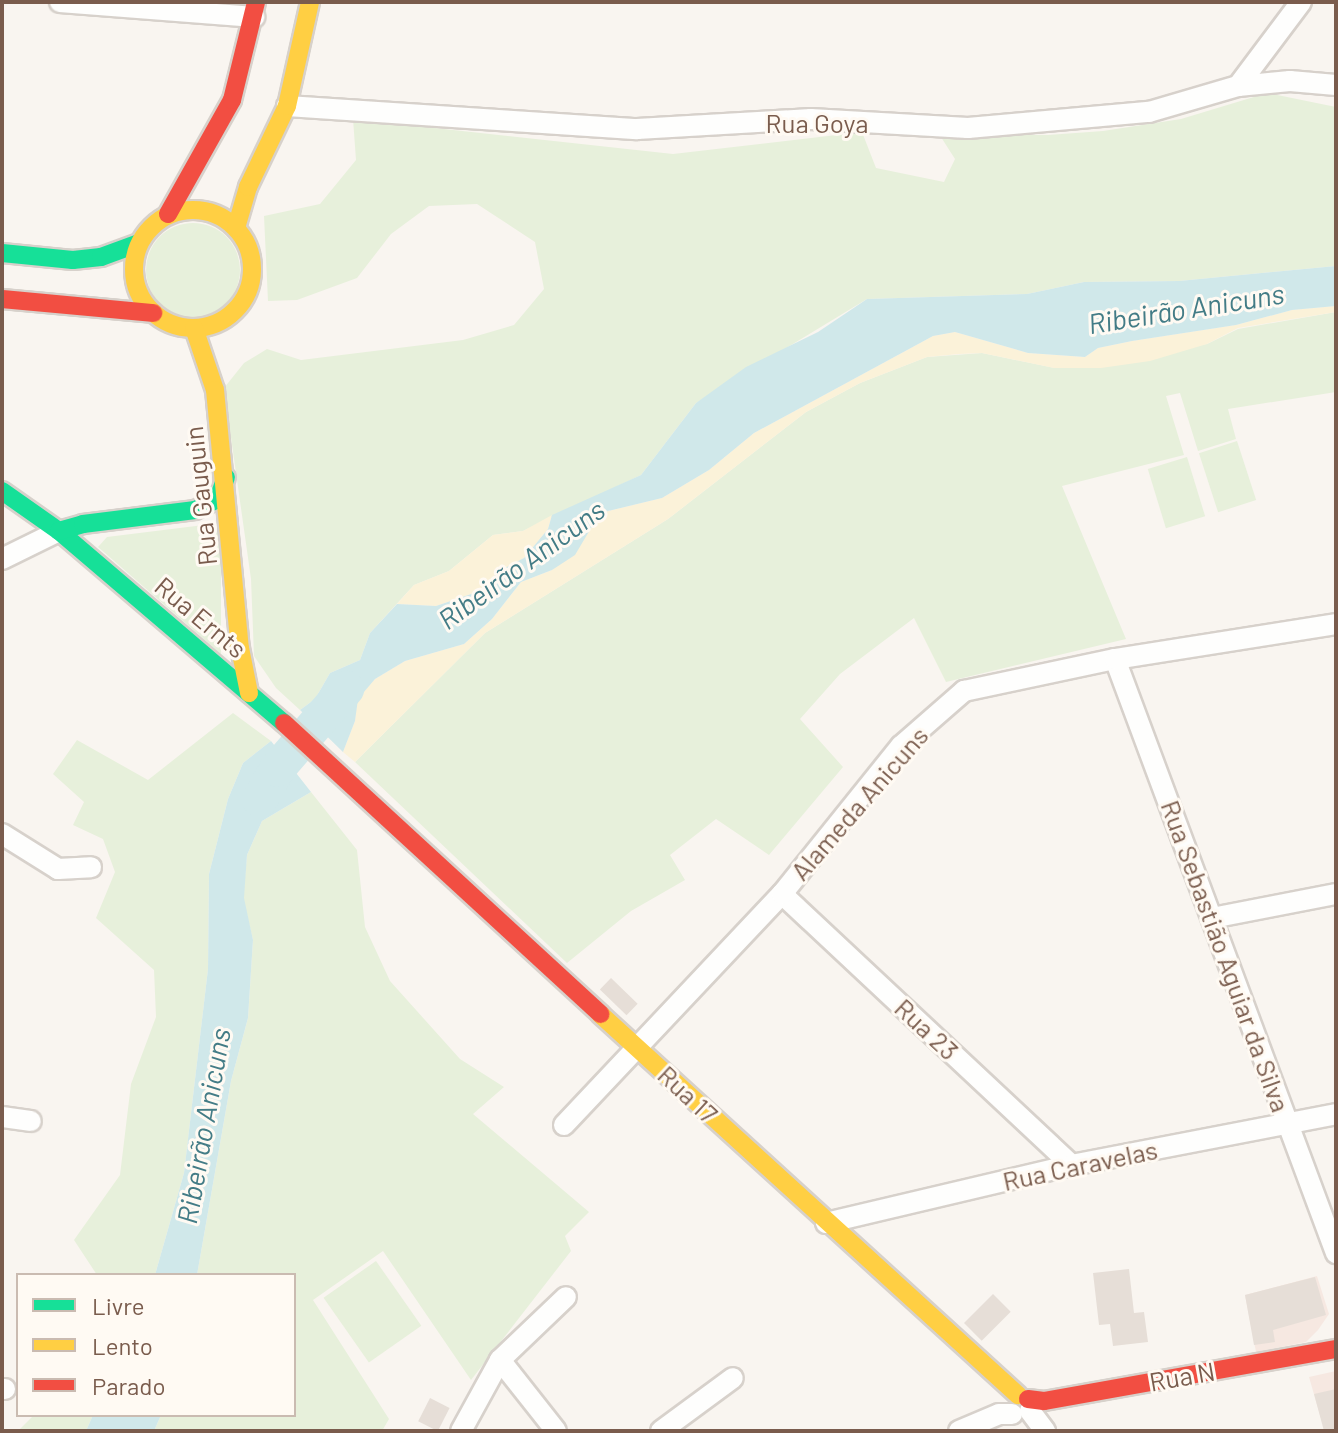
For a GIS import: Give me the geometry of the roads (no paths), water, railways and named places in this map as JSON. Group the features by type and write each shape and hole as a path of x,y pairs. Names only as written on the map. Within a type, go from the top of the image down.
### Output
{"street":[{"path":"60,2 255,10 232,100 168,214 151,226 139,243 134,261 134,280 141,298 153,313"},
{"path":"236,228 248,187 287,106 310,2"},
{"path":"1238,86 1301,2"},
{"name":"Rua Goya","path":"287,106 637,129 811,119 968,128 1149,112 1238,86 1290,81 1336,85"},
{"path":"2,299 153,313 180,327 213,325 229,316 243,301 251,283 252,263 248,244 236,228 204,210 168,214"},
{"path":"2,253 73,260 101,257 139,243"},
{"name":"Rua Gauguin","path":"215,390 229,316"},
{"name":"Rua Gauguin","path":"194,328 215,390 226,477 240,648 249,693"},
{"path":"2,559 59,531 83,524 195,510 218,499 226,477"},
{"name":"Rua Ernts","path":"2,491 59,531 267,707 360,791"},
{"name":"Alameda Anicuns","path":"564,1125 782,894 901,746 964,691 1115,659 1336,624"},
{"name":"Rua Sebastião Aguiar da Silva","path":"1115,659 1336,1253"},
{"name":"Rua 17","path":"360,791 1023,1408"},
{"path":"2,834 58,869 91,867"},
{"name":"Rua 23","path":"782,894 1072,1165"},
{"path":"1212,918 1336,894"},
{"name":"Rua Caravelas","path":"826,1223 1072,1165 1336,1114"},
{"path":"2,1117 31,1121"},
{"path":"461,1431 500,1360 566,1297"},
{"name":"Rua N","path":"959,1431 1023,1408 1336,1349"},
{"path":"500,1360 556,1431"},
{"path":"661,1431 733,1378"}],"water":[{"path":"1336,266 1336,306 1292,310 1236,325 1132,341 1098,348 1085,357 1028,353 955,332 933,336 754,433 709,470 662,498 600,513 575,555 552,570 521,582 492,619 464,644 405,661 375,679 358,699 355,721 343,752 300,710 315,699 330,673 360,660 370,633 397,604 436,606 480,591 499,571 524,558 548,529 552,515 641,475 696,403 746,367 818,332 867,299 1027,294 1084,282 1179,281"},
{"path":"271,741 311,792 262,821 247,855 244,898 253,940 248,1018 231,1081 197,1273 156,1273 184,1173 208,969 209,874 228,799 243,763"},
{"path":"92,1417 160,1417 154,1431 86,1431"}],"waterway":[{"name":"Ribeirão Anicuns","path":"260,799 277,769 346,689"}]}
